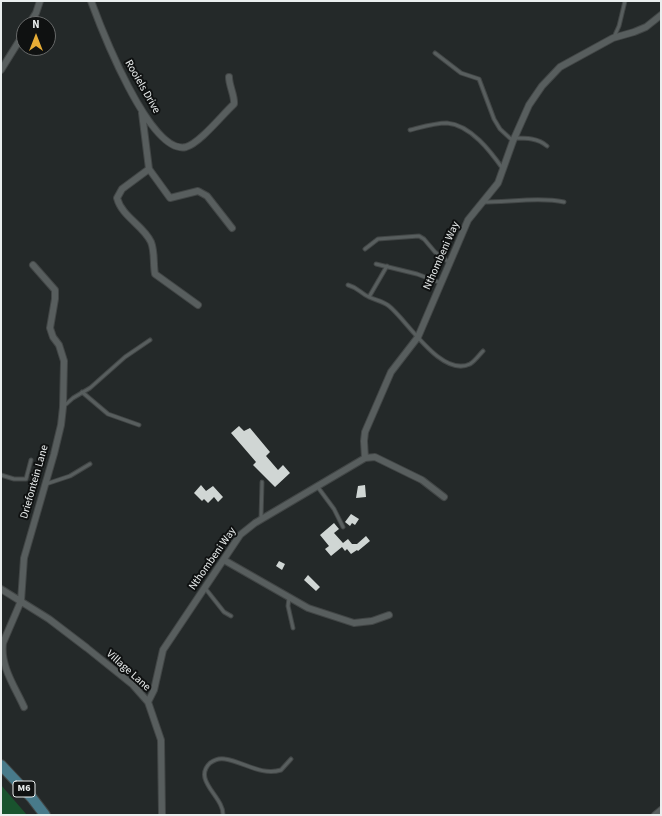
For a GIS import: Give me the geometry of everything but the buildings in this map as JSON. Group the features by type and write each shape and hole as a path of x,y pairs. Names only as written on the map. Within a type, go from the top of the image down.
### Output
{"main road":[{"name":"M6","path":"1,765 32,798 45,815"},
{"name":"M6","path":"1,771 38,815"}],"street":[{"path":"34,16 40,1"},
{"name":"Rooiels Drive","path":"90,1 117,67 142,113 169,142 176,146 187,146 195,142 234,104 234,99 229,86 229,77"},
{"name":"Nthombeni Way","path":"148,702 154,690 163,650 240,535 261,519 365,458 364,437 391,372 418,337 468,220 498,183 529,105 552,74 571,61 613,38 646,27 661,15"},
{"path":"1,70 16,46"},
{"path":"142,113 149,169 170,198 198,191 207,196 232,228"},
{"path":"149,169 122,189 117,198 119,206 147,235 152,244 155,274 198,305"},
{"name":"Driefontein Lane","path":"24,707 5,668 2,650 3,643 21,601 24,558 61,425 64,361 59,345 50,328 55,290 33,265"},
{"path":"365,458 375,457 410,474 444,497"},
{"path":"224,560 304,606 354,623 372,621 389,615"},
{"name":"Village Lane","path":"1,589 49,619 133,685 148,702 161,740 162,815"},
{"path":"655,815 661,810"}],"lane":[{"path":"613,38 619,26 625,1"},
{"path":"435,53 461,72 480,80 494,119 500,129 514,140 526,138 539,140 547,146"},
{"path":"410,130 446,123 460,127 484,143 504,170"},
{"path":"483,202 529,201 545,199 564,202"},
{"path":"365,249 378,239 418,236 424,239 435,252 450,263"},
{"path":"376,264 417,274 441,283"},
{"path":"370,297 387,266"},
{"path":"348,285 357,287 370,297 390,306 434,353 451,364 470,364 483,351"},
{"path":"63,407 82,392 90,388 125,357 150,340"},
{"path":"82,392 108,414 139,425"},
{"path":"1,475 14,479 26,479 32,460"},
{"path":"44,485 70,476 90,464"},
{"path":"261,519 262,482"},
{"path":"317,486 334,509 343,527"},
{"path":"205,588 224,612 231,616"},
{"path":"289,598 288,606 293,628"},
{"path":"223,815 222,805 208,787 206,780 206,769 213,761 222,759 230,760 251,768 270,772 281,770 291,759"}],"green space":[{"path":"1,785 27,815 1,815"}]}
